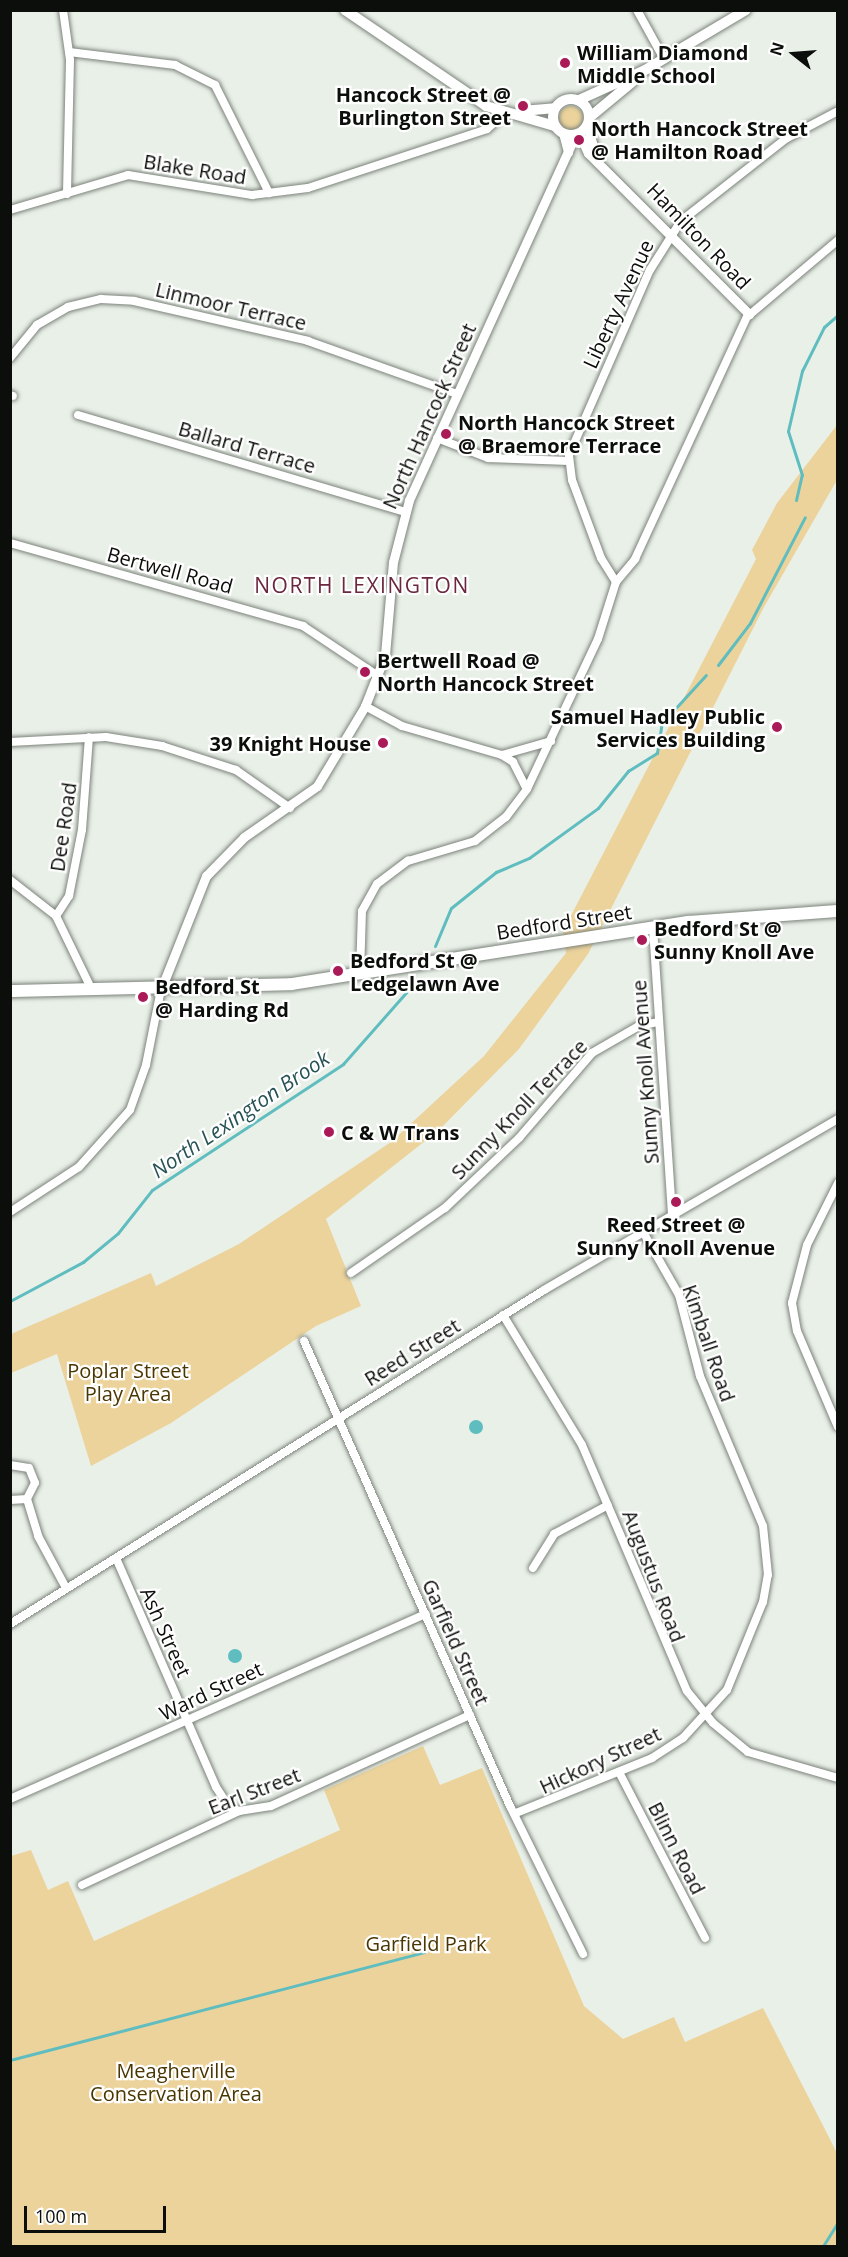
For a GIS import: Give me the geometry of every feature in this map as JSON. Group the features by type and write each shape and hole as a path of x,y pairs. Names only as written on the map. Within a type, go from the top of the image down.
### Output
{"main road":[{"path":"345,10 486,106 559,130 583,128 645,70"},
{"path":"506,112 555,108 563,100 579,100 645,70 746,10"},
{"path":"579,100 583,128"},
{"path":"555,108 559,130"},
{"name":"Bedford Street","path":"10,991 258,987 360,974 653,928 837,911"}],"street":[{"path":"63,10 69,52 67,194"},
{"path":"636,10 664,59"},
{"path":"69,52 175,65 215,85 269,193"},
{"name":"Liberty Avenue","path":"569,461 671,232 771,149 837,111"},
{"name":"Blake Road","path":"10,210 128,175 252,195 308,188 487,129 506,112"},
{"name":"North Hancock Street","path":"160,989 206,876 244,837 290,808 317,786 365,706 378,676 405,512 568,152 583,128"},
{"name":"Hamilton Road","path":"583,128 588,153 597,159 671,232 749,314"},
{"path":"559,130 568,152"},
{"path":"360,974 362,911 377,884 408,861 474,841 506,817 527,789 603,628 616,582 634,559 749,314 837,240"},
{"name":"Linmoor Terrace","path":"10,358 37,325 68,307 101,299 134,301 308,341 457,394"},
{"name":"Ballard Terrace","path":"78,415 405,512"},
{"path":"438,438 488,458 569,461 600,555 616,582"},
{"name":"Bertwell Road","path":"10,543 303,626 378,676"},
{"path":"365,706 402,726 502,755 513,762 527,789"},
{"path":"10,742 89,737 162,746 206,759 252,779 290,808"},
{"name":"Dee Road","path":"56,916 69,896 82,830 89,737"},
{"path":"502,755 551,741"},
{"path":"10,880 56,916 92,990"},
{"name":"Sunny Knoll Avenue","path":"653,928 672,1214"},
{"path":"10,1212 79,1167 130,1110 146,1065 160,989"},
{"name":"Sunny Knoll Terrace","path":"351,1272 445,1208 519,1138 592,1053 639,1026 658,1022"},
{"name":"Reed Street","path":"10,1624 503,1315 837,1119"},
{"path":"837,1183 804,1252 792,1304 797,1331 837,1427"},
{"name":"Kimball Road","path":"643,1232 679,1295 700,1376 754,1499"},
{"name":"Augustus Road","path":"503,1315 582,1445 665,1651 705,1715 765,1761 837,1778"},
{"name":"Garfield Street","path":"304,1341 341,1416 470,1715 583,1954"},
{"path":"10,1465 24,1465 32,1472 27,1499 38,1536 66,1588"},
{"path":"10,1500 27,1499"},
{"name":"Hickory Street","path":"516,1813 652,1758 705,1715 737,1670 764,1602 768,1547 754,1499"},
{"path":"532,1568 554,1534 608,1505"},
{"name":"Ash Street","path":"116,1558 216,1787 229,1807 239,1811"},
{"name":"Ward Street","path":"10,1799 185,1719 426,1614"},
{"name":"Earl Street","path":"82,1885 239,1811 271,1806 470,1715"},
{"name":"Blinn Road","path":"619,1772 705,1938"}],"green space":[{"path":"571,106 576,107 582,113 582,123 576,129 571,130 566,129 560,123 559,118 560,113 566,107"},
{"name":"Poplar Street Play Area","path":"837,425 837,480 764,607 588,954 519,1049 439,1130 326,1219 361,1306 316,1326 171,1423 91,1466 57,1354 11,1373 11,1334 151,1273 156,1286 239,1244 391,1142 484,1056 566,953 563,931 756,559 752,550 777,503"},
{"name":"Meagherville Conservation Area","path":"423,1746 440,1785 482,1768 584,2006 623,2039 674,2017 685,2042 763,2008 837,2153 837,2246 11,2246 11,1856 31,1850 48,1890 68,1881 94,1941 340,1830 324,1790"}],"water":[{"path":"473,1420 479,1420 483,1427 479,1434 473,1434 469,1430 469,1424"},
{"path":"235,1649 240,1651 242,1656 240,1661 235,1663 230,1661 228,1656 230,1651"}],"waterway":[{"name":"North Lexington Brook","path":"796,500 802,475 788,431 802,371 824,327 838,315"},
{"name":"North Lexington Brook","path":"718,665 750,623 805,517"},
{"name":"North Lexington Brook","path":"435,946 451,908 496,872 529,858 598,808 628,771 657,753 662,723 706,675"},
{"name":"North Lexington Brook","path":"10,1301 83,1262 118,1233 152,1190 343,1064 417,980"},
{"path":"10,2060 425,1952"},
{"path":"823,2246 838,2222"}],"place":[{"name":"William Diamond Middle School","path":"565,63"},
{"name":"Hancock Street @ Burlington Street","path":"523,106"},
{"name":"North Hancock Street @ Hamilton Road","path":"579,140"},
{"name":"North Hancock Street @ Braemore Terrace","path":"446,434"},
{"name":"Bertwell Road @ North Hancock Street","path":"365,672"},
{"name":"Samuel Hadley Public Services Building","path":"777,727"},
{"name":"39 Knight House","path":"383,743"},
{"name":"Bedford St @ Sunny Knoll Ave","path":"642,940"},
{"name":"Bedford St @ Ledgelawn Ave","path":"338,971"},
{"name":"Bedford St @ Harding Rd","path":"143,997"},
{"name":"C & W Trans","path":"329,1132"},
{"name":"Reed Street @ Sunny Knoll Avenue","path":"676,1202"}],"district":[{"name":"NORTH LEXINGTON","path":"362,585"}],"park label":[{"name":"Garfield Park","path":"426,1943"}]}
